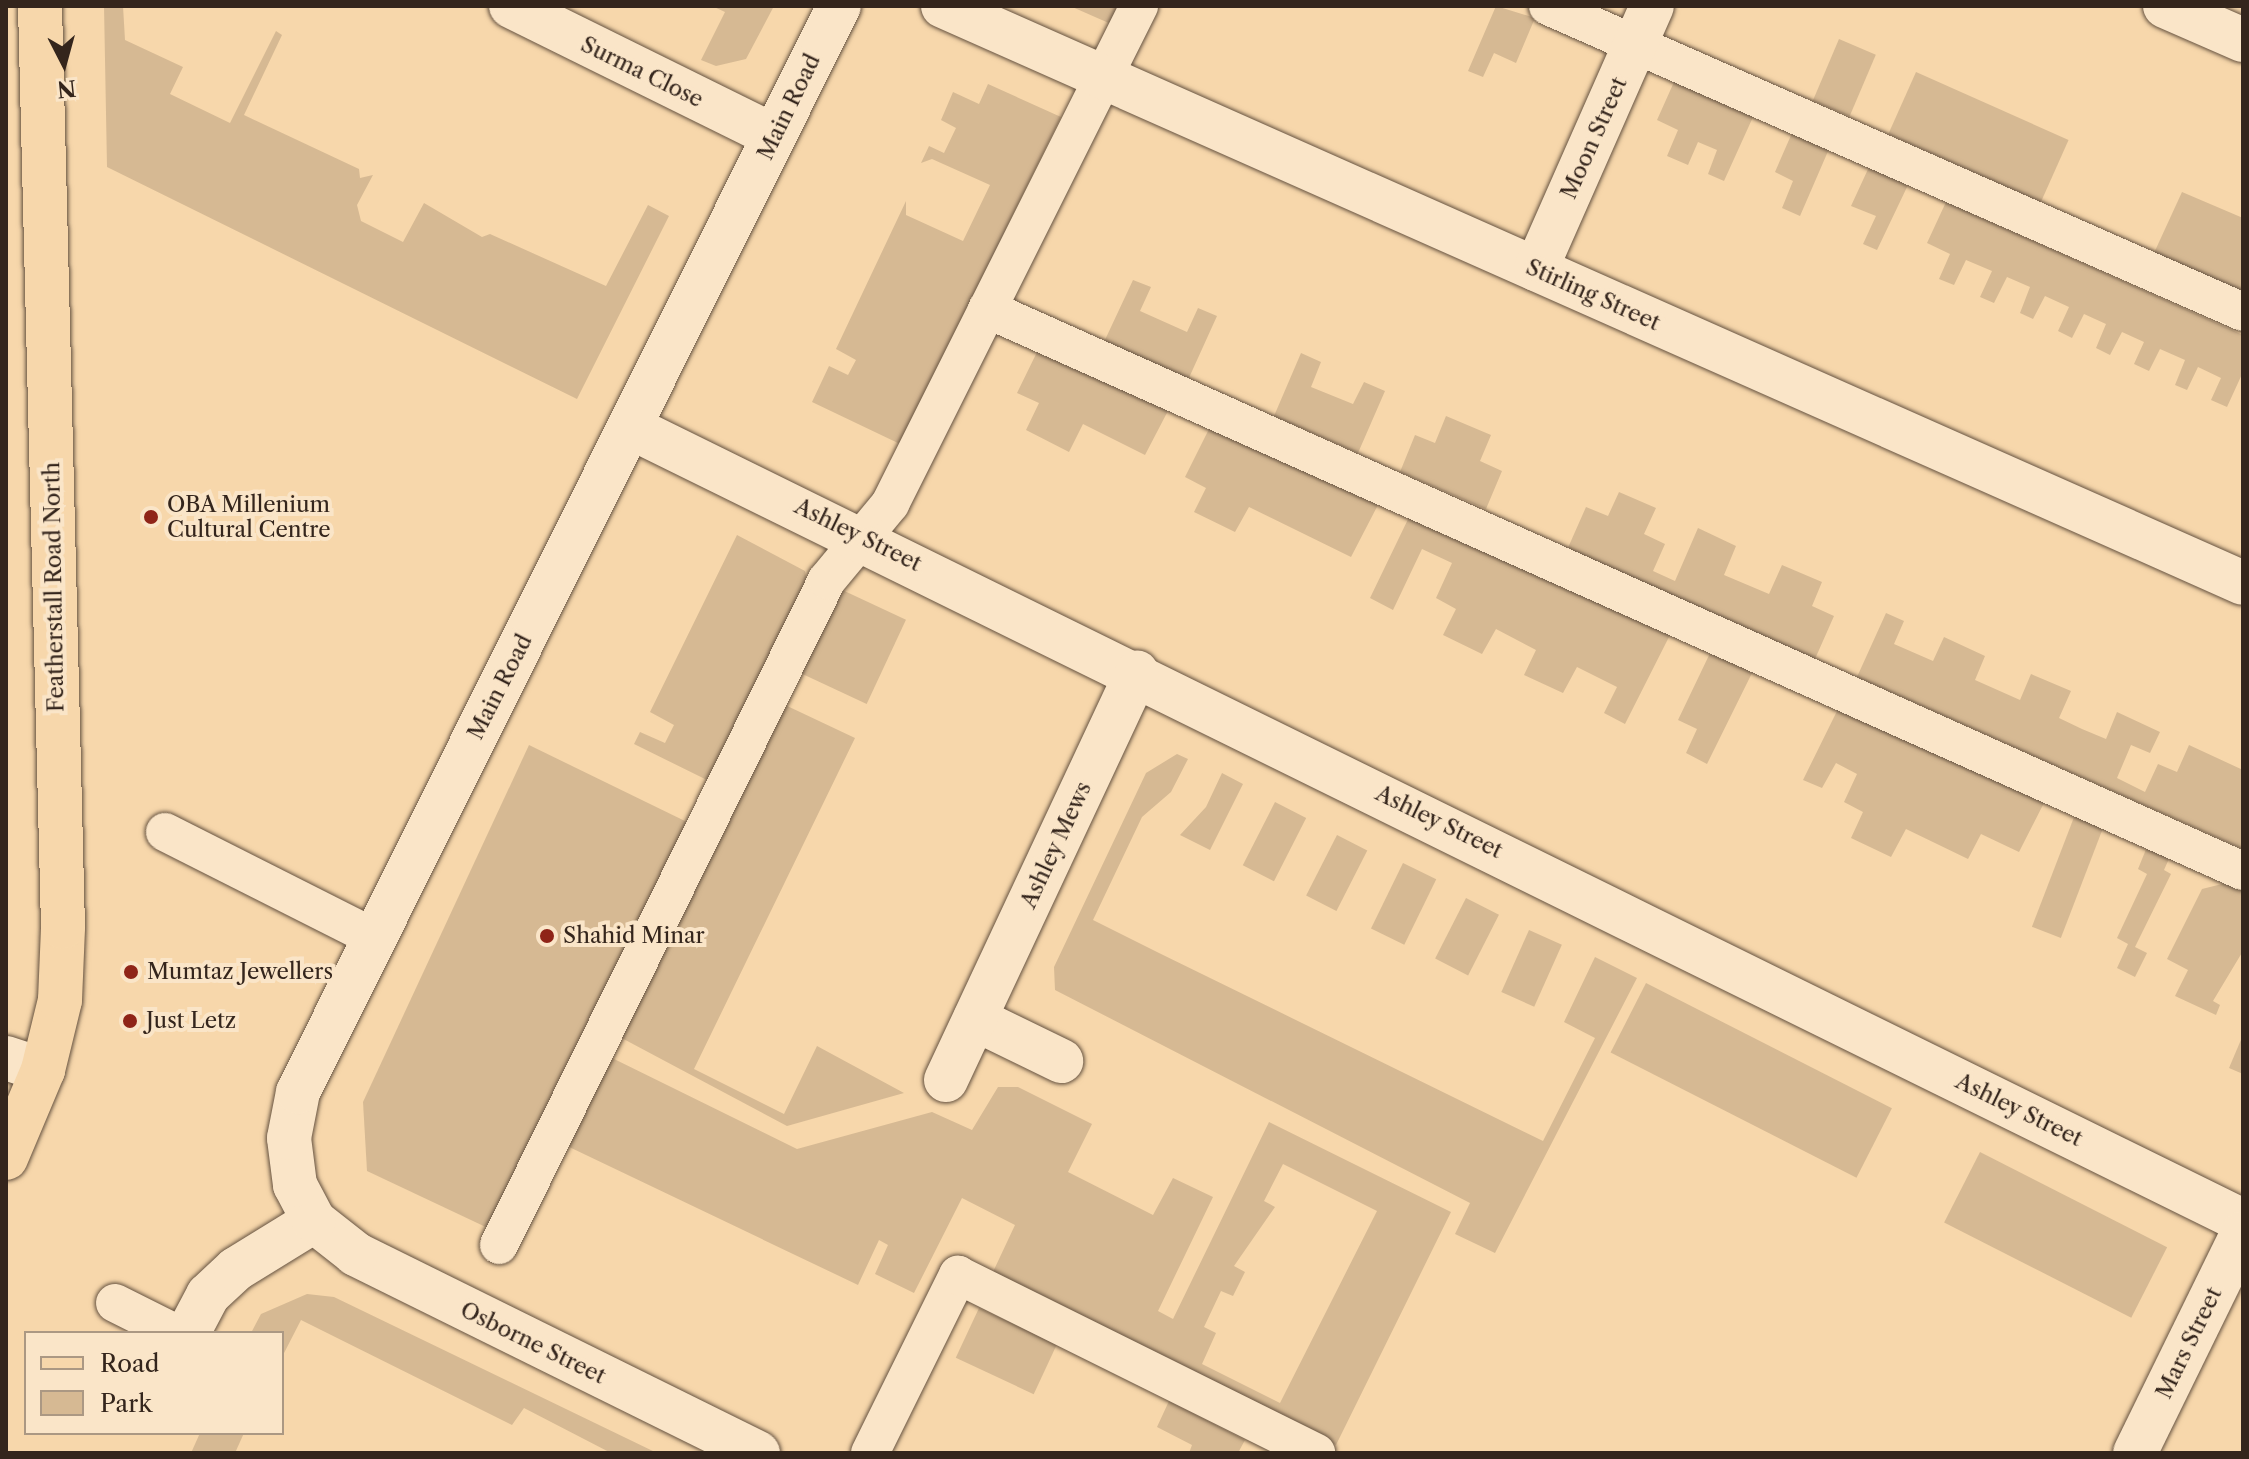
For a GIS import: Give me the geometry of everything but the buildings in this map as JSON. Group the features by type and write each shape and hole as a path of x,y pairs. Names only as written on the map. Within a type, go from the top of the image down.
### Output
{"main road":[{"name":"Featherstall Road North","path":"6,1158 24,1064 60,1000 63,927 40,6"}],"street":[{"name":"Surma Close","path":"511,6 774,136"},
{"name":"Main Road","path":"314,1221 295,1185 289,1138 298,1092 632,428 839,6"},
{"name":"Stirling Street","path":"943,6 1101,80 2243,583"},
{"path":"2165,6 2243,40"},
{"name":"Moon Street","path":"1536,269 1644,25"},
{"name":"Ashley Street","path":"632,428 1137,672 2243,1221"},
{"name":"Ashley Mews","path":"946,1080 1137,672"},
{"path":"975,1019 1061,1061"},
{"path":"189,1331 208,1295 236,1269 314,1221"},
{"name":"Osborne Street","path":"314,1221 356,1254 758,1453"},
{"name":"Mars Street","path":"2135,1453 2243,1233"}],"lane":[{"path":"499,1245 827,580 860,536 890,504 1139,6"},
{"path":"1548,6 1644,25 2243,312"},
{"path":"987,309 2243,871"},
{"path":"165,832 375,938"},
{"path":"870,1453 958,1275 1316,1453"},
{"path":"115,1303 171,1331"}],"green space":[{"path":"104,6 123,6 125,40 183,67 170,94 230,123 276,31 282,35 244,115 359,169 360,178 373,175 357,205 361,221 403,242 424,203 482,237 490,234 606,286 648,205 669,216 577,399 107,167"},
{"path":"712,6 774,6 746,59 716,66 701,60 725,12"},
{"path":"1070,6 1119,6 1111,24"},
{"path":"1496,6 1535,18 1516,63 1494,53 1483,77 1468,71"},
{"path":"1839,39 1876,55 1850,116 1813,101"},
{"path":"1916,72 2069,140 2041,202 1888,134"},
{"path":"1674,82 1753,117 1724,181 1708,174 1717,150 1698,142 1688,165 1667,156 1678,130 1657,120"},
{"path":"988,84 1061,117 900,444 812,402 829,366 848,375 856,360 836,349 906,201 906,215 963,241 990,185 932,159 921,163 929,146 944,153 956,128 941,120 953,92 979,104"},
{"path":"1792,133 1829,149 1800,216 1782,208 1793,181 1775,172"},
{"path":"1869,167 1908,185 1877,250 1863,244 1876,216 1851,206"},
{"path":"2182,192 2243,218 2243,293 2154,253"},
{"path":"1946,202 2243,335 2243,372 2227,407 2211,400 2221,378 2198,367 2187,390 2175,385 2185,360 2160,349 2149,371 2134,364 2144,342 2122,332 2110,355 2096,348 2106,324 2084,314 2072,338 2058,331 2069,307 2045,296 2033,319 2020,313 2030,287 2007,277 1994,303 1980,297 1992,271 1966,260 1954,285 1939,279 1950,254 1927,243"},
{"path":"1133,280 1151,287 1140,311 1187,332 1198,308 1217,316 1188,380 1104,342"},
{"path":"1038,350 1170,407 1145,455 1083,424 1069,452 1026,430 1039,403 1017,393"},
{"path":"1301,353 1321,362 1311,387 1353,404 1364,382 1385,391 1358,453 1274,416"},
{"path":"1446,416 1491,435 1480,461 1502,471 1486,509 1400,472 1415,435 1435,443"},
{"path":"1211,425 1380,501 1351,557 1249,507 1235,532 1194,512 1206,488 1185,477"},
{"path":"1619,492 1656,508 1644,534 1665,544 1653,571 1675,581 1698,528 1736,546 1724,575 1769,594 1782,565 1822,582 1812,606 1834,616 1815,659 1567,550 1586,507 1608,516"},
{"path":"1411,513 1672,631 1625,724 1604,713 1617,687 1577,667 1563,693 1524,675 1536,650 1496,629 1482,654 1443,635 1456,609 1436,598 1452,563 1422,549 1393,610 1370,598"},
{"path":"737,535 805,571 807,581 707,780 634,744 640,732 665,743 674,725 650,712"},
{"path":"838,588 906,620 867,704 799,672"},
{"path":"1886,613 1904,621 1894,644 1933,661 1944,637 1985,656 1975,680 2020,700 2031,674 2071,691 2059,718 2082,729 2106,739 2117,712 2160,732 2150,753 2131,745 2117,778 2145,792 2158,764 2177,772 2189,745 2243,770 2243,849 1857,677"},
{"path":"1712,649 1754,669 1707,764 1686,753 1697,729 1678,720"},
{"path":"783,704 855,738 694,1069 784,1114 817,1046 904,1093 787,1126 616,1035"},
{"path":"1839,707 2046,799 2019,852 1981,834 1968,859 1906,829 1891,857 1851,838 1863,812 1844,802 1857,774 1836,763 1822,788 1803,780"},
{"path":"529,745 687,822 490,1229 367,1171 363,1102"},
{"path":"1177,754 1188,759 1171,792 1142,817 1093,920 1543,1141 1595,1038 1564,1022 1595,957 1637,978 1495,1253 1455,1234 1470,1203 1055,990 1054,967 1146,773"},
{"path":"1222,773 1243,784 1210,850 1180,835 1206,807"},
{"path":"1275,802 1306,818 1274,881 1243,865"},
{"path":"2076,812 2105,823 2061,938 2032,927"},
{"path":"1337,835 1367,850 1336,911 1306,896"},
{"path":"2149,842 2172,852 2164,870 2171,874 2135,947 2147,953 2135,977 2117,968 2128,944 2117,938 2147,874 2138,869"},
{"path":"1403,863 1436,879 1404,945 1371,929"},
{"path":"2234,881 2243,885 2243,951 2213,1001 2220,1005 2216,1015 2175,996 2188,970 2167,959 2202,889"},
{"path":"1466,898 1499,915 1468,975 1435,959"},
{"path":"1529,930 1562,945 1534,1007 1501,992"},
{"path":"1646,983 1892,1108 1857,1178 1611,1052"},
{"path":"2243,1035 2243,1074 2229,1068"},
{"path":"608,1056 797,1149 932,1112 972,1130 998,1087 1018,1087 1092,1124 1068,1172 1153,1215 1173,1178 1213,1197 1158,1311 1173,1319 1269,1122 1451,1212 1336,1445 992,1274 1015,1225 962,1198 914,1293 875,1274 888,1245 879,1240 858,1285 565,1145","holes":["1283,1164 1377,1211 1280,1403 1202,1364 1216,1333 1204,1327 1221,1291 1233,1296 1245,1272 1234,1266 1275,1207 1264,1201"]},
{"path":"1980,1152 2167,1247 2131,1318 1944,1222"},
{"path":"307,1294 334,1297 657,1453 611,1453 524,1408 512,1425 301,1320 284,1353 284,1331 252,1331 261,1314"},
{"path":"979,1308 1057,1344 1034,1394 956,1358"},
{"path":"1169,1401 1245,1440 1238,1453 1189,1453 1192,1445 1157,1427"},
{"path":"199,1435 243,1435 235,1453 191,1453"}],"place":[{"name":"OBA Millenium Cultural Centre","path":"151,517"},
{"name":"Shahid Minar","path":"547,936"},
{"name":"Mumtaz Jewellers","path":"131,972"},
{"name":"Just Letz","path":"130,1021"}]}
